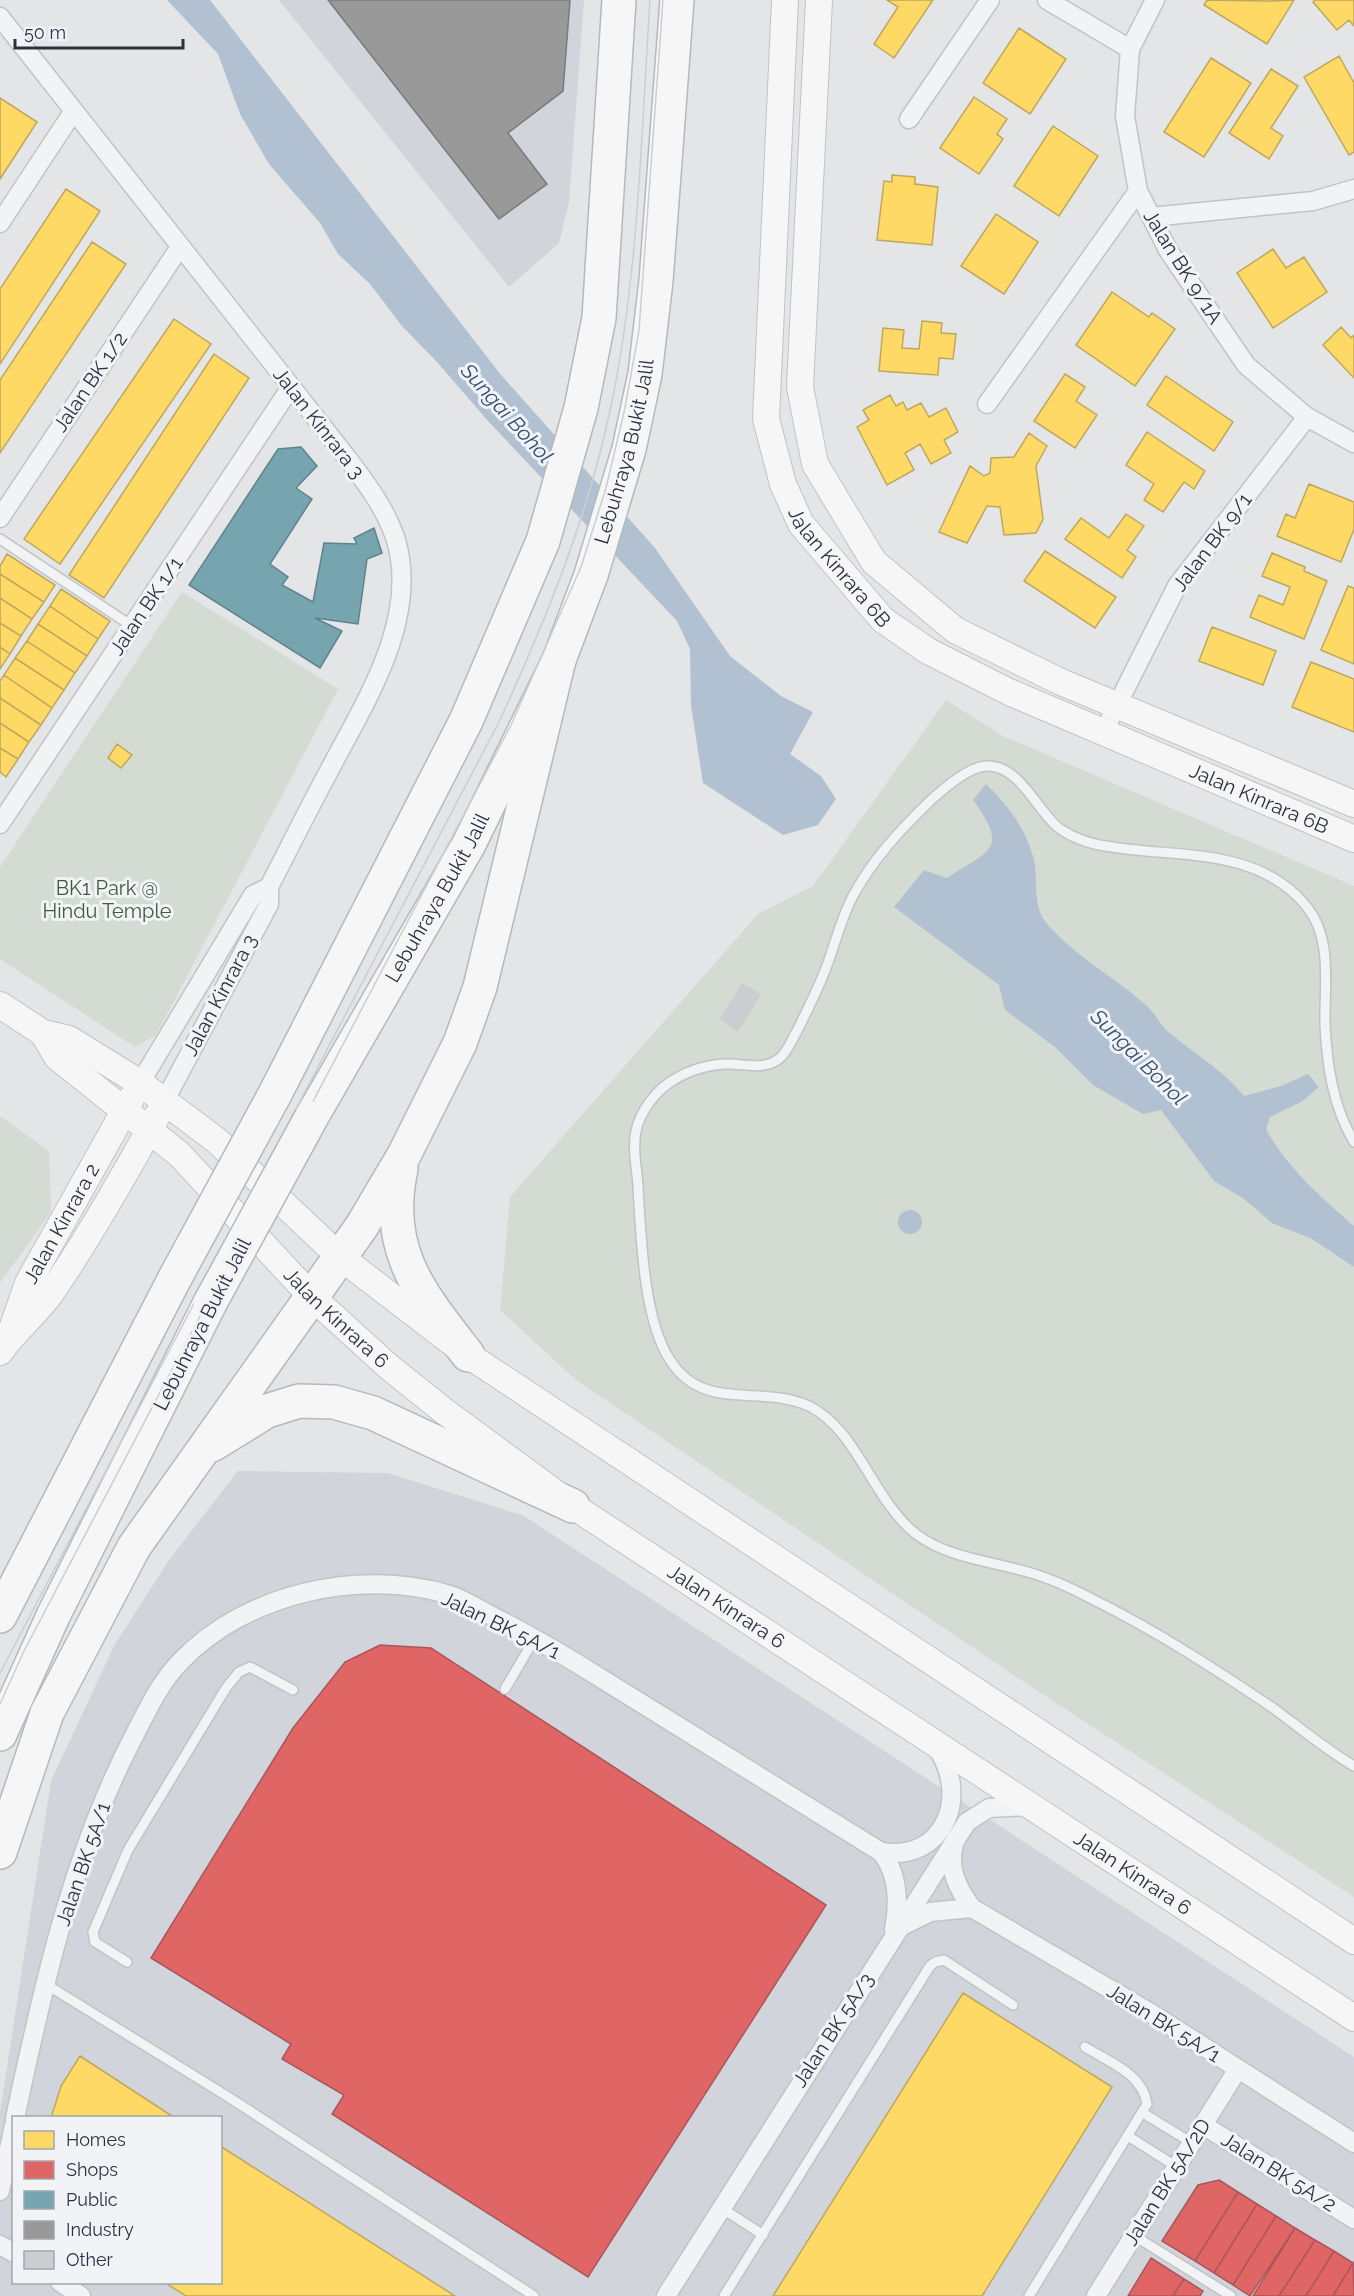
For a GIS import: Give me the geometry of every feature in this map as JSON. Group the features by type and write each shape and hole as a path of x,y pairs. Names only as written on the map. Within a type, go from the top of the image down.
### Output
{"highway":[{"path":"0,1616 176,1276 276,1092 466,721 543,541 581,408 599,318 619,0"},
{"name":"Lebuhraya Bukit Jalil","path":"0,1734 54,1614 210,1303 311,1118 469,844 559,660 591,575 628,449 645,374 656,281 677,0"},
{"path":"0,1852 47,1713 134,1547 196,1456 362,1226 404,1155 460,1043 480,987 559,660"},
{"path":"404,1155 397,1188 396,1212 406,1263 422,1296 468,1355"},
{"path":"196,1456 235,1429 267,1411 299,1401 334,1402 374,1413 573,1506"}],"street":[{"name":"Jalan Kinrara 6B","path":"785,0 766,419 783,484 801,524 883,620 928,651 1009,692 1354,839"},
{"name":"Jalan Kinrara 6B","path":"819,0 800,387 815,464 874,562 955,630 1116,706 1354,804"},
{"path":"909,119 990,0"},
{"path":"1047,0 1130,49"},
{"name":"Jalan BK 9/1A","path":"1155,0 1130,49 1125,116 1138,191 1168,250 1246,365 1307,417 1354,443"},
{"name":"Jalan Kinrara 3","path":"0,16 73,112 348,459 384,512 395,538 400,567 399,603 391,638 375,678 269,887 270,904 164,1102"},
{"path":"0,223 73,112"},
{"path":"1151,217 1313,201 1354,189"},
{"path":"987,404 1138,191"},
{"name":"Jalan BK 1/2","path":"0,518 180,247"},
{"name":"Jalan BK 1/1","path":"0,824 291,387"},
{"name":"Jalan BK 9/1","path":"1103,733 1177,586 1307,417"},
{"name":"Jalan Kinrara 3","path":"140,1083 253,894 269,887"},
{"path":"0,1005 43,1033 69,1039 140,1083 216,1140 339,1256 468,1355 1354,1941"},
{"name":"Jalan Kinrara 6","path":"43,1033 57,1057 179,1154 311,1296 389,1367 573,1506 1354,2018"},
{"name":"Jalan Kinrara 2","path":"5,1345 28,1283 140,1083"},
{"name":"Jalan Kinrara 2","path":"5,1345 50,1295 111,1198 164,1102"},
{"name":"Jalan BK 5A/1","path":"15,2116 44,1983 95,1823 124,1755 158,1691 180,1662 208,1636 242,1617 305,1591 344,1585 378,1585 421,1588 453,1596 535,1638 881,1852"},
{"path":"881,1852 896,1854 915,1849 940,1832 949,1817 953,1790 944,1758 932,1740"},
{"name":"Jalan BK 5A/3","path":"666,2296 895,1932 967,1822 990,1808 1030,1806"},
{"name":"Jalan BK 5A/1","path":"957,1836 952,1851 954,1875 960,1892 972,1908 1154,2015 1354,2144"},
{"path":"881,1852 893,1872 896,1888 895,1932"},
{"path":"895,1932 930,1912 972,1908"},
{"name":"Jalan BK 5A/2D","path":"1096,2296 1238,2069"},
{"name":"Jalan BK 5A/2","path":"1203,2125 1354,2219"},
{"path":"0,2191 12,2134"},
{"path":"62,2284 81,2296"}],"lane":[{"path":"0,539 132,626"},
{"path":"1354,1142 1341,1119 1328,1063 1322,930 1309,908 1291,890 1262,870 1238,861 1106,847 1081,839 1054,823 1021,784 993,766 981,766 938,793 909,822 863,880 852,898 814,997 780,1058 767,1066 711,1066 671,1080 653,1098 642,1116 636,1130 635,1153 642,1242 656,1326 671,1363 693,1386 714,1392 795,1401 814,1409 831,1421 885,1503 918,1535 955,1553 1035,1574 1090,1597 1209,1666 1287,1718 1333,1754 1354,1766"},
{"path":"505,1689 535,1638"},
{"path":"127,1962 95,1942 93,1932 128,1850 226,1688 239,1672 250,1667 293,1690"},
{"path":"724,2296 930,1966 944,1960 1013,2005"},
{"path":"44,1983 230,2098 534,2296"},
{"path":"1029,2296 1147,2104 1146,2093 1136,2079 1085,2047"},
{"path":"1143,2113 1192,2143"},
{"path":"1128,2136 1177,2167"},
{"path":"720,2208 763,2235"},
{"path":"1133,2235 1231,2296"}],"shaded area":[{"path":"279,0 584,0 569,202 559,243 509,287"},
{"path":"238,1471 388,1473 524,1516 1354,2057 1354,2296 0,2296 0,2113 51,1781 114,1646 169,1560"}],"green space":[{"name":"BK1 Park @ Hindu Temple","path":"182,592 338,689 155,1036 135,1047 0,959 0,867"},
{"path":"946,700 1003,736 1354,886 1354,1897 1027,1684 576,1380 500,1310 510,1197 758,914 813,886"},
{"path":"0,1116 49,1151 51,1212 0,1283"}],"water":[{"name":"Sungai Bohol","path":"167,0 210,0 501,375 655,548 730,656 781,696 813,712 790,754 821,776 836,799 818,825 783,835 703,783 691,706 690,649 677,621 488,421 402,326 370,284 338,254 320,223 269,164 240,114 218,54"},
{"name":"Sungai Bohol","path":"986,784 1009,809 1026,838 1034,860 1039,910 1059,937 1147,1006 1167,1031 1218,1070 1244,1096 1281,1086 1308,1074 1319,1087 1301,1102 1270,1117 1266,1129 1294,1169 1354,1226 1354,1267 1312,1239 1272,1223 1244,1199 1214,1181 1161,1110 1143,1114 1093,1085 1055,1047 1005,1010 999,985 894,907 924,870 947,878 975,861 990,847 992,839 990,829 973,800"},
{"path":"910,1210 919,1213 922,1222 919,1231 910,1234 901,1231 898,1222 901,1213"}],"building: Homes":[{"path":"887,0 933,0 894,58 874,44 898,7"},
{"path":"1207,0 1294,0 1267,44 1204,5"},
{"path":"1315,0 1354,0 1354,26 1349,20 1337,30 1313,2"},
{"path":"1019,28 1066,59 1030,114 983,83"},
{"path":"1339,56 1354,83 1354,152 1349,155 1304,77"},
{"path":"1211,58 1251,83 1204,157 1164,132"},
{"path":"1271,69 1298,86 1271,128 1283,136 1269,159 1229,133"},
{"path":"974,97 1007,119 997,134 1003,139 979,174 940,148"},
{"path":"0,98 37,122 0,179"},
{"path":"1053,126 1098,156 1059,216 1014,186"},
{"path":"892,175 915,177 915,184 938,187 932,245 877,240 884,181 892,182"},
{"path":"66,189 100,211 0,364 0,289"},
{"path":"996,214 1038,242 1004,294 961,266"},
{"path":"92,242 126,264 0,453 0,380"},
{"path":"1273,249 1286,268 1304,257 1327,292 1273,328 1237,273"},
{"path":"1112,292 1149,317 1152,313 1175,329 1135,386 1076,345"},
{"path":"174,319 211,344 60,564 24,539"},
{"path":"922,321 942,323 941,333 956,334 953,359 939,358 938,375 879,371 883,328 904,330 902,348 919,349"},
{"path":"1341,327 1351,338 1354,335 1354,378 1323,345"},
{"path":"214,354 249,378 104,598 69,575"},
{"path":"1065,374 1085,387 1076,401 1097,415 1075,448 1034,421"},
{"path":"1166,376 1233,422 1214,451 1147,405"},
{"path":"890,395 896,406 903,402 907,410 921,403 929,417 946,408 958,432 944,440 951,453 931,464 920,444 905,453 914,470 887,485 857,427 869,420 863,410"},
{"path":"1147,432 1205,471 1194,489 1184,482 1163,512 1144,500 1154,484 1126,465"},
{"path":"1029,433 1047,446 1036,466 1043,519 1036,533 1004,535 1000,507 987,506 967,543 939,532 970,466 984,476 990,473 991,458 1014,457"},
{"path":"1309,484 1354,502 1354,529 1341,562 1277,536 1286,514 1295,518"},
{"path":"1126,514 1144,526 1127,550 1136,557 1122,578 1065,539 1081,518 1109,538"},
{"path":"1045,551 1116,597 1095,628 1024,581"},
{"path":"1272,553 1305,567 1304,571 1327,581 1304,639 1250,617 1259,595 1283,605 1290,587 1262,576"},
{"path":"7,554 55,585 44,602 0,574 0,566"},
{"path":"0,574 44,602 32,619 0,598"},
{"path":"1348,586 1354,588 1354,664 1321,650"},
{"path":"61,589 110,621 98,639 50,606"},
{"path":"0,598 32,619 21,636 0,623"},
{"path":"50,606 98,639 87,656 38,624"},
{"path":"0,623 21,636 10,654 0,647"},
{"path":"38,624 87,656 75,673 27,641"},
{"path":"1212,627 1276,651 1263,685 1199,661"},
{"path":"27,641 75,673 64,690 15,658"},
{"path":"0,647 10,654 0,669"},
{"path":"15,658 64,690 52,708 4,675"},
{"path":"1311,662 1354,679 1354,732 1292,707"},
{"path":"4,675 52,708 41,725 0,698 0,681"},
{"path":"0,698 41,725 29,742 0,723"},
{"path":"0,723 29,742 18,759 0,748"},
{"path":"117,744 132,755 121,768 108,758"},
{"path":"0,748 18,759 6,777 0,772"},
{"path":"963,1993 1112,2087 982,2296 773,2296"},
{"path":"80,2056 172,2116 52,2116 61,2086"},
{"path":"222,2147 455,2296 186,2296 167,2284 222,2284"}],"building: Shops":[{"path":"380,1645 431,1648 826,1905 588,2277 332,2114 344,2095 282,2059 291,2044 151,1958 293,1728 345,1662"},
{"path":"1219,2180 1238,2192 1195,2261 1162,2241 1198,2185"},
{"path":"1238,2192 1257,2204 1214,2273 1195,2261"},
{"path":"1257,2204 1276,2216 1233,2285 1214,2273"},
{"path":"1276,2216 1295,2228 1250,2296 1233,2285"},
{"path":"1295,2228 1315,2240 1279,2296 1253,2296"},
{"path":"1315,2240 1334,2251 1306,2296 1279,2296"},
{"path":"1334,2251 1353,2263 1333,2296 1306,2296"},
{"path":"1151,2258 1184,2279 1173,2296 1128,2296"},
{"path":"1353,2263 1354,2296 1333,2296"},
{"path":"1184,2279 1203,2291 1200,2296 1173,2296"}],"building: Public":[{"path":"301,447 317,466 296,488 312,499 270,564 288,577 282,585 313,602 324,543 357,544 354,538 374,528 382,553 367,559 358,624 315,618 342,631 320,668 189,585 278,449"}],"building: Industry":[{"path":"328,0 570,0 563,91 508,133 547,184 499,219"}],"building: Other":[{"path":"742,983 761,994 738,1032 720,1019"}],"tram line":[{"path":"0,1673 499,722 549,606 578,528 602,447 620,356 628,305 638,204 650,0"},
{"path":"0,1704 24,1651 511,725 581,567 606,488 625,408 639,330 663,0"}]}
